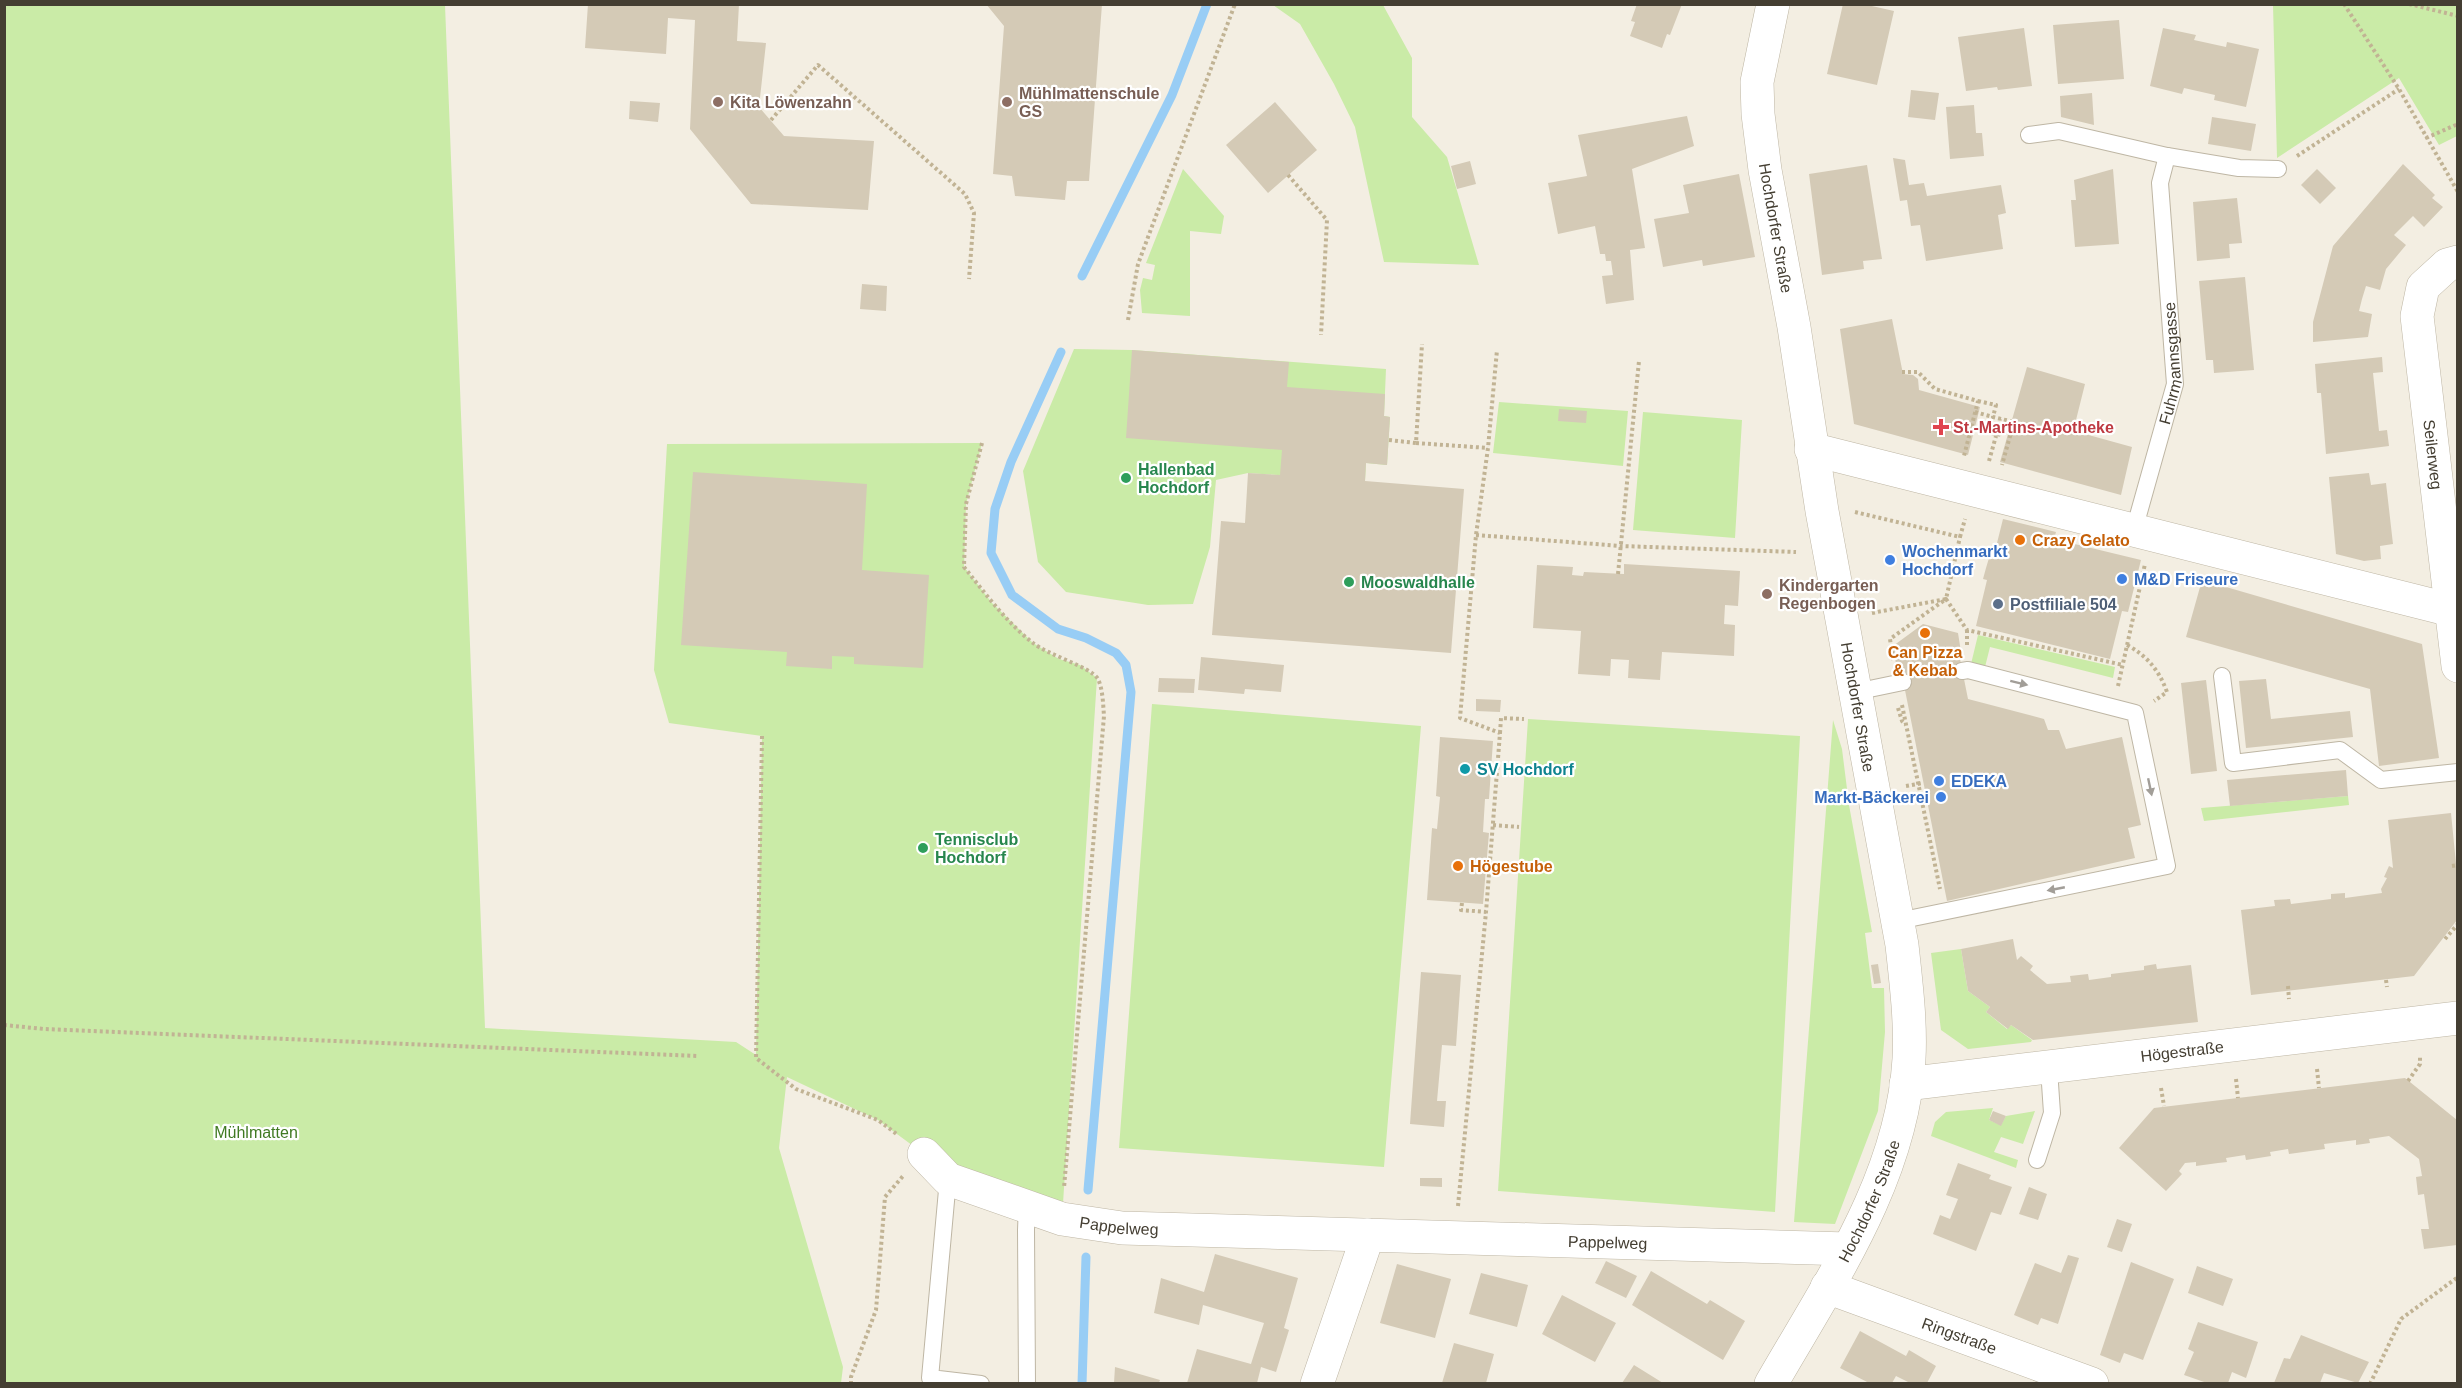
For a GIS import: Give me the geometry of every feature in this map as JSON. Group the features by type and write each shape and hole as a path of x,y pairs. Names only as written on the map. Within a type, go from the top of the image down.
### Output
{"street":[{"name":"Hochdorfer Straße","path":"1771,1383 1848,1249 1882,1180 1901,1112 1909,1059 1908,1000 1898,921 1822,512 1797,350 1765,170 1758,114 1757,82 1773,4"},
{"name":"Seilerweg","path":"2457,262 2447,266 2423,287 2417,316 2457,666"},
{"path":"1811,449 2451,610"},
{"name":"Högestraße","path":"1906,1084 2049,1069 2457,1018"},
{"name":"Pappelweg","path":"924,1154 948,1179 1062,1219 1122,1228 1848,1249"},
{"path":"1317,1383 1368,1235"},
{"name":"Ringstraße","path":"1827,1287 2092,1383"}],"lane":[{"path":"2029,135 2059,131 2167,156 2239,168 2278,169"},
{"name":"Fuhrmannsgasse","path":"2142,532 2175,384 2160,183 2167,156"},
{"path":"1898,921 2167,866 2135,713 1968,670 1962,671"},
{"path":"2222,676 2233,763 2340,750 2381,780 2457,772"},
{"path":"1855,692 1904,682"},
{"path":"2037,1160 2052,1113 2049,1069"},
{"path":"948,1179 930,1378 981,1383"},
{"path":"1027,1205 1027,1383"}],"path":[{"path":"1128,320 1138,264 1235,4"},
{"path":"2344,4 2399,89 2457,192"},
{"path":"2409,4 2457,16"},
{"path":"771,120 818,65 965,194 974,213 969,279"},
{"path":"2278,169 2399,89"},
{"path":"2426,138 2457,124"},
{"path":"1288,175 1327,220 1321,335"},
{"path":"1416,443 1422,344"},
{"path":"1497,350 1488,448 1476,535 1460,718 1500,733"},
{"path":"1618,574 1639,361"},
{"path":"1902,372 1918,372 1935,389 1995,405 1993,417"},
{"path":"1964,454 1978,401"},
{"path":"1975,412 2016,422 2002,463"},
{"path":"1998,426 2000,419"},
{"path":"1389,441 1488,448"},
{"path":"982,443 966,504 964,567 992,603 1033,643 1059,658 1080,665 1097,678 1102,695 1104,716 1062,1219"},
{"path":"1894,666 1890,639 1946,599 1973,490"},
{"path":"1822,512 1841,508 1960,537"},
{"path":"2114,707 2127,645 2142,532"},
{"path":"1476,535 1621,546 1787,551"},
{"path":"1841,618 1946,599"},
{"path":"1946,599 1967,630 2123,665"},
{"path":"2127,645 2144,654 2161,676 2167,692 2135,713"},
{"path":"1455,1238 1486,912 1501,718 1524,719"},
{"path":"1906,726 1945,911"},
{"path":"762,736 756,1058 796,1089 878,1120 924,1154 885,1197 876,1311 851,1377 851,1383"},
{"path":"1917,783 1923,783"},
{"path":"1493,825 1520,827"},
{"path":"1462,903 1461,910 1486,912"},
{"path":"2450,943 2444,938 2457,924"},
{"path":"2386,980 2387,987"},
{"path":"2288,986 2289,999"},
{"path":"4,1025 44,1029 697,1056"},
{"path":"2408,1081 2420,1064 2420,1057"},
{"path":"2317,1069 2319,1088"},
{"path":"2236,1079 2238,1098"},
{"path":"2162,1088 2164,1106"},
{"path":"2370,1383 2401,1319 2457,1277"}],"green space":[{"name":"Mühlmatten","path":"5,5 445,5 485,1028 736,1042 756,1055 762,736 669,723 654,670 667,444 982,443 966,504 964,567 992,603 1033,643 1059,659 1080,665 1097,678 1062,1219 924,1154 878,1120 787,1077 779,1148 843,1367 841,1383 5,1384"},
{"path":"1273,5 1383,5 1412,58 1412,117 1447,157 1479,265 1384,262 1355,127 1300,24"},
{"path":"2273,5 2457,5 2457,136 2439,145 2399,78 2277,158"},
{"path":"1183,169 1224,216 1221,234 1190,231 1190,316 1142,313 1140,290 1143,278 1152,280 1155,265 1146,263"},
{"name":"Hallenbad Hochdorf","path":"1074,349 1132,350 1386,369 1384,416 1390,417 1387,465 1366,463 1365,481 1248,473 1216,480 1210,547 1193,604 1148,605 1066,592 1038,562 1023,471"},
{"path":"1499,402 1628,411 1623,466 1493,453"},
{"path":"1643,412 1742,420 1735,538 1633,530"},
{"path":"1978,635 2115,667 2113,678 1990,647 1985,667 1971,664"},
{"path":"1152,704 1421,726 1384,1167 1119,1148"},
{"path":"1528,719 1800,736 1775,1212 1498,1191"},
{"path":"1833,720 1842,749 1849,805 1872,932 1865,933 1872,988 1884,988 1885,1032 1878,1111 1835,1224 1794,1222"},
{"path":"2348,796 2349,805 2204,821 2201,808"},
{"path":"1961,949 1968,991 1990,1007 1986,1012 2007,1029 2011,1025 2032,1040 2031,1042 1968,1049 1941,1030 1931,953"},
{"path":"1993,1108 1989,1120 2001,1125 2006,1116 2035,1111 2023,1144 2001,1137 1994,1152 2018,1160 2016,1168 1931,1136 1935,1122 1946,1112"}],"building":[{"name":"Kita Löwenzahn","path":"588,4 739,4 737,41 766,43 759,107 784,136 874,141 868,210 751,204 690,129 695,20 668,18 666,54 585,48"},
{"path":"986,4 1102,4 1089,181 1067,181 1065,200 1015,196 1012,176 993,174 1004,26"},
{"path":"1637,4 1682,4 1670,35 1667,34 1662,48 1630,36 1635,22 1631,21"},
{"path":"1843,4 1863,4 1894,11 1877,85 1827,74"},
{"path":"2119,20 2124,79 2058,84 2053,25"},
{"path":"2024,28 2032,86 1966,91 1958,37"},
{"path":"2163,28 2196,35 2194,40 2226,47 2227,42 2259,49 2246,107 2214,100 2215,95 2184,88 2182,94 2150,86"},
{"path":"1911,90 1939,93 1935,120 1908,117"},
{"path":"2092,93 2094,125 2061,117 2060,96"},
{"path":"630,101 660,103 658,122 629,119"},
{"path":"1275,102 1317,150 1268,193 1226,145"},
{"path":"1974,105 1976,133 1982,133 1984,156 1950,159 1946,107"},
{"path":"1687,116 1694,146 1632,169 1645,248 1630,250 1634,300 1606,304 1602,276 1613,275 1611,261 1606,261 1605,254 1600,254 1595,226 1558,234 1548,183 1587,176 1578,135"},
{"path":"2212,117 2256,124 2251,151 2208,144"},
{"path":"1893,158 1905,160 1909,185 1924,183 1927,196 2001,185 2006,213 1998,215 2003,249 1926,261 1920,225 1911,226 1907,200 1900,201"},
{"path":"1470,161 1476,184 1457,189 1451,166"},
{"path":"2403,164 2435,195 2432,198 2443,207 2424,227 2413,216 2394,235 2406,245 2386,269 2380,290 2366,286 2362,299 2359,311 2372,314 2368,337 2313,342 2313,322 2333,246"},
{"path":"1867,165 1882,259 1863,261 1864,269 1822,275 1809,174"},
{"path":"2113,169 2119,244 2075,247 2071,200 2076,200 2074,180"},
{"path":"2317,169 2336,188 2320,204 2301,185"},
{"path":"1739,174 1755,257 1703,266 1702,260 1663,267 1654,219 1689,213 1683,185"},
{"path":"2237,198 2242,243 2229,244 2230,258 2197,261 2193,202"},
{"path":"2245,277 2254,370 2214,373 2213,360 2206,360 2199,281"},
{"path":"862,284 887,286 886,311 860,309"},
{"path":"1892,319 1903,374 1913,375 1918,379 1919,390 1980,407 1968,455 1854,424 1840,329"},
{"path":"1132,350 1289,362 1287,387 1385,394 1384,416 1390,417 1387,465 1366,463 1365,481 1464,489 1451,653 1212,635 1221,521 1245,523 1248,473 1280,475 1282,450 1126,438"},
{"path":"2382,357 2383,372 2373,373 2379,431 2387,430 2389,446 2326,454 2321,393 2317,393 2315,364"},
{"path":"2027,367 2085,384 2076,420 2085,426 2085,434 2132,447 2121,495 2000,462"},
{"path":"1559,409 1587,411 1586,423 1558,421"},
{"path":"1994,425 2003,427 2000,437 1991,435"},
{"path":"693,472 867,484 862,570 929,575 923,668 854,664 854,657 832,656 832,669 786,666 787,652 681,645"},
{"path":"2369,473 2371,485 2386,483 2393,544 2380,546 2381,559 2364,561 2336,554 2329,477"},
{"path":"2003,519 2056,532 2054,539 2141,560 2128,612 2122,611 2110,659 1976,626 1987,580 1983,579 1989,558 1993,559"},
{"path":"1624,564 1740,571 1738,606 1725,605 1724,624 1735,625 1734,656 1662,652 1660,680 1628,678 1629,660 1611,659 1610,676 1578,674 1581,631 1533,628 1537,565 1573,567 1572,575 1583,576 1584,572 1624,574"},
{"path":"2202,580 2422,644 2439,758 2379,766 2370,689 2186,637"},
{"path":"1923,624 1958,633 1961,652 1959,654 1968,699 2044,719 2048,730 2059,730 2066,749 2122,737 2141,825 2128,828 2135,858 1947,901 1900,665 1896,664 1893,646"},
{"path":"1201,657 1284,665 1281,692 1245,689 1244,694 1198,690"},
{"path":"1159,678 1195,679 1194,693 1158,692"},
{"path":"2266,679 2271,719 2350,711 2353,737 2246,748 2239,681"},
{"path":"2206,680 2217,771 2191,774 2181,683"},
{"path":"1476,699 1501,700 1500,712 1476,711"},
{"path":"1440,737 1493,741 1489,799 1485,799 1483,832 1489,833 1483,904 1427,900 1432,828 1437,829 1440,797 1436,796"},
{"path":"2346,770 2348,796 2230,806 2227,780"},
{"path":"2451,813 2457,874 2457,920 2414,976 2251,995 2241,910 2275,906 2274,900 2290,899 2291,904 2331,899 2331,894 2345,893 2345,898 2382,893 2381,889 2387,878 2384,877 2389,866 2393,868 2388,820"},
{"path":"2013,939 2017,960 2021,956 2033,966 2030,970 2047,984 2071,982 2070,976 2088,974 2089,980 2111,977 2111,974 2144,970 2144,966 2156,964 2157,969 2191,965 2198,1022 2033,1040 2011,1025 2008,1029 1986,1012 1990,1007 1968,991 1961,949"},
{"path":"1878,964 1881,983 1874,984 1871,965"},
{"path":"1421,972 1461,975 1456,1046 1442,1045 1437,1101 1446,1101 1444,1127 1410,1124"},
{"path":"2405,1078 2457,1120 2457,1245 2424,1249 2421,1229 2429,1229 2424,1194 2418,1195 2416,1177 2422,1176 2419,1159 2389,1136 2369,1139 2370,1143 2356,1145 2356,1140 2324,1144 2325,1149 2289,1154 2288,1149 2270,1152 2271,1156 2246,1160 2245,1155 2226,1158 2227,1162 2196,1166 2196,1162 2185,1163 2179,1171 2182,1174 2166,1191 2119,1148 2154,1108"},
{"path":"1993,1111 2006,1116 2001,1126 1989,1120"},
{"path":"1958,1163 1991,1175 1989,1179 2012,1187 2001,1215 1991,1212 1976,1251 1933,1234 1940,1215 1950,1219 1958,1199 1946,1195"},
{"path":"1420,1178 1442,1178 1442,1187 1420,1186"},
{"path":"2029,1187 2047,1194 2038,1220 2019,1214"},
{"path":"2117,1219 2132,1224 2122,1252 2107,1247"},
{"path":"1215,1254 1298,1278 1284,1328 1289,1330 1276,1372 1261,1367 1257,1383 1187,1383 1197,1349 1251,1364 1264,1323 1203,1305 1199,1325 1154,1313 1161,1278 1204,1292"},
{"path":"2068,1255 2079,1258 2058,1324 2041,1318 2038,1325 2014,1315 2035,1263 2061,1273"},
{"path":"1606,1261 1637,1276 1626,1298 1595,1283"},
{"path":"2131,1262 2174,1279 2143,1360 2124,1353 2120,1363 2100,1355"},
{"path":"1397,1264 1451,1279 1435,1338 1380,1323"},
{"path":"2197,1266 2233,1279 2223,1306 2188,1293"},
{"path":"1651,1271 1707,1304 1710,1300 1745,1321 1723,1360 1632,1305"},
{"path":"1481,1273 1528,1285 1517,1327 1469,1314"},
{"path":"1562,1295 1616,1323 1595,1362 1542,1334"},
{"path":"2198,1322 2258,1342 2246,1378 2232,1372 2228,1383 2207,1383 2184,1375 2194,1352 2188,1349"},
{"path":"1860,1331 1906,1356 1909,1350 1936,1366 1927,1383 1910,1383 1896,1376 1892,1383 1869,1383 1840,1368"},
{"path":"2301,1335 2369,1362 2358,1383 2324,1373 2320,1383 2274,1383 2284,1358 2290,1359"},
{"path":"1454,1343 1494,1354 1486,1383 1442,1383"},
{"path":"1634,1365 1663,1383 1622,1383"},
{"path":"1115,1367 1160,1380 1159,1383 1114,1383"}],"waterway":[{"path":"1082,276 1172,95 1207,4"},
{"path":"1061,352 1011,462 995,509 991,553 1012,595 1058,629 1086,638 1116,653 1126,665 1131,692 1088,1190"},
{"path":"1082,1384 1086,1257"}],"place":[{"name":"Kita Löwenzahn","path":"718,102"},
{"name":"Mühlmattenschule GS","path":"1007,102"},
{"name":"St.-Martins-Apotheke","path":"1941,427"},
{"name":"Hallenbad Hochdorf","path":"1126,478"},
{"name":"Crazy Gelato","path":"2020,540"},
{"name":"Wochenmarkt Hochdorf","path":"1890,560"},
{"name":"M&D Friseure","path":"2122,579"},
{"name":"Mooswaldhalle","path":"1349,582"},
{"name":"Kindergarten Regenbogen","path":"1767,594"},
{"name":"Postfiliale 504","path":"1998,604"},
{"name":"Can Pizza & Kebab","path":"1925,633"},
{"name":"SV Hochdorf","path":"1465,769"},
{"name":"EDEKA","path":"1939,781"},
{"name":"Markt-Bäckerei","path":"1941,797"},
{"name":"Tennisclub Hochdorf","path":"923,848"},
{"name":"Högestube","path":"1458,866"}]}
